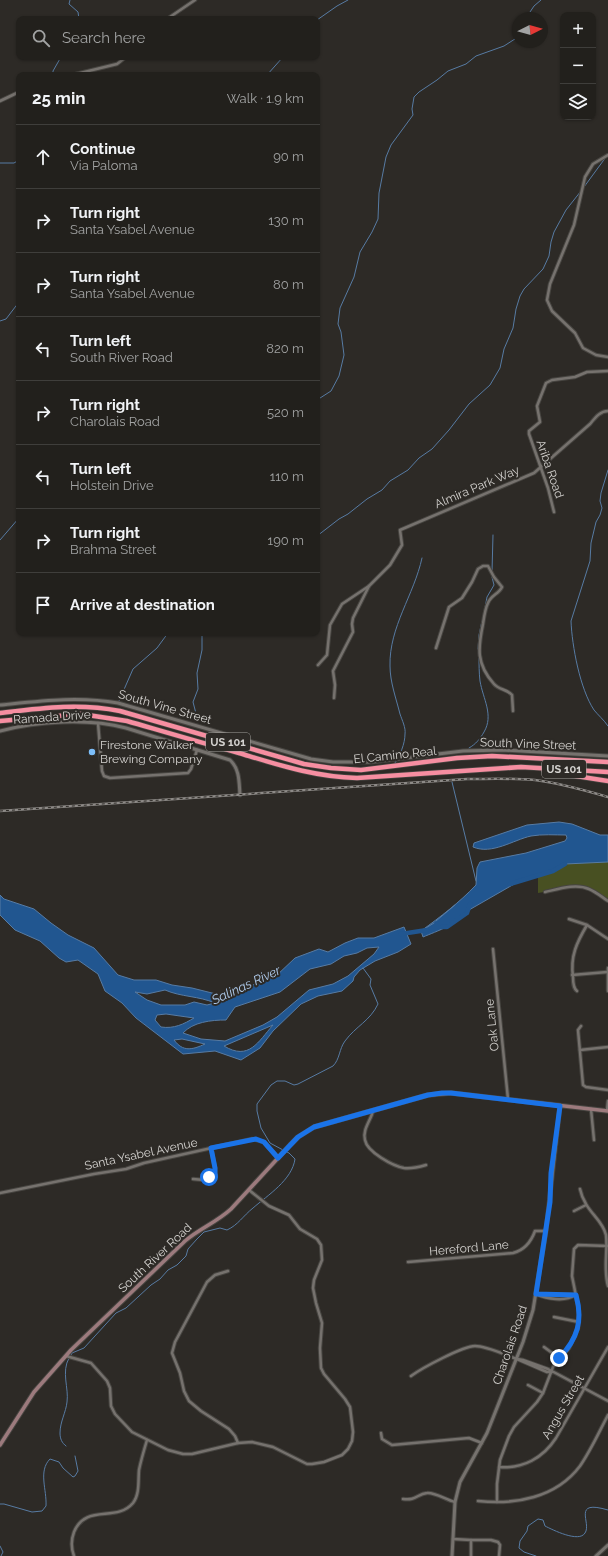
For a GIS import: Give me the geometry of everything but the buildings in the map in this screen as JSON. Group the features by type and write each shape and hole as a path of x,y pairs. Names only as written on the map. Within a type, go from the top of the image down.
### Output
{"highway":[{"name":"El Camino Real","path":"0,712 77,706 103,707 298,762 331,768 378,769 457,758 492,756 608,762"},
{"name":"El Camino Real","path":"0,721 81,714 106,717 128,721 283,766 338,778 358,778 520,767 608,772"},
{"path":"520,767 608,781"}],"main road":[{"name":"South River Road","path":"0,1445 34,1392 66,1356 185,1241 194,1233 225,1214 298,1137 314,1127 428,1095 442,1093 607,1111"}],"street":[{"path":"172,16 195,0"},
{"path":"84,72 117,64 122,60"},
{"path":"0,101 16,93"},
{"path":"608,155 593,164 585,177 574,225 550,284 548,300 552,311 575,333 583,348 596,355 608,357"},
{"name":"Ariba Road","path":"554,512 554,507 541,467 528,434 529,431 540,422 537,406 546,384 552,380 575,377 587,372 608,371"},
{"name":"Almira Park Way","path":"369,586 390,565 400,549 402,542 400,530 534,473 590,424 597,416 602,412 608,411"},
{"path":"436,648 449,607 462,598 481,567 486,565 501,584 502,588 499,592 493,595 487,604 479,643 479,655 482,667 494,684 497,687 509,691 512,695 513,711"},
{"path":"318,665 327,655 330,625 342,604 369,586"},
{"path":"334,698 335,685 332,671 353,632 353,618 369,586"},
{"name":"South Vine Street","path":"0,705 69,698 102,700 118,703 311,759 333,762 355,763 396,760 462,751 516,750 608,756"},
{"name":"Ramada Drive","path":"0,731 18,726 79,722 98,723 126,728 226,758 234,764 237,770 240,795"},
{"path":"98,723 102,771 103,775 107,778 131,778 188,773 191,769 197,750"},
{"path":"544,892 571,887 584,887 608,901"},
{"path":"569,919 588,925 608,939"},
{"path":"577,992 574,989 572,975 573,954 577,942 588,925"},
{"name":"Oak Lane","path":"493,949 508,1099"},
{"path":"608,968 608,991"},
{"path":"572,975 607,972"},
{"path":"580,1026 578,1030 584,1086 608,1090"},
{"path":"580,1050 608,1047"},
{"path":"607,1111 608,1101"},
{"name":"Charolais Road","path":"452,1556 455,1502 460,1482 482,1443 517,1359 530,1322 546,1231 560,1106"},
{"path":"591,1109 594,1140"},
{"path":"373,1111 365,1132 365,1141 369,1148 376,1154 399,1166 409,1168 426,1166"},
{"name":"Santa Ysabel Avenue","path":"0,1193 94,1174 117,1171 144,1163 256,1139 264,1142 278,1158"},
{"path":"192,1179 204,1180 215,1176 211,1148"},
{"path":"580,1189 586,1205 603,1227 606,1236 608,1246 605,1268 608,1286"},
{"path":"66,1356 91,1363 107,1381 110,1388 111,1406 116,1414 132,1432 168,1450 183,1454 201,1453 238,1443 252,1442 266,1444 302,1462 312,1464 336,1459 342,1455 348,1449 352,1441 353,1432 350,1407 321,1368 320,1348 322,1319 316,1303 313,1288 314,1280 322,1260 321,1245 317,1239 300,1229 288,1216 269,1206 249,1190"},
{"path":"574,1211 586,1205"},
{"name":"Hereford Lane","path":"408,1262 513,1253 524,1248 530,1242 535,1231 546,1231"},
{"path":"497,1502 499,1467 502,1454 514,1427 538,1402 559,1358 572,1342 579,1322 579,1311 572,1276 574,1249 576,1246 581,1244 608,1246"},
{"path":"228,1271 215,1275 207,1282 175,1342 172,1353 180,1373 184,1391 189,1401 201,1412 228,1429 235,1436 238,1443"},
{"path":"536,1294 542,1297 563,1299 576,1295"},
{"path":"554,1317 579,1322"},
{"path":"411,1376 436,1362 470,1347 480,1346 535,1364 584,1387 608,1401"},
{"path":"544,1347 559,1358"},
{"name":"Angus Street","path":"499,1467 510,1468 521,1465 534,1460 546,1451 556,1438 608,1347"},
{"path":"528,1385 543,1393"},
{"path":"478,1501 497,1502 519,1500 549,1492 568,1479 585,1458 608,1415"},
{"path":"381,1433 382,1439 392,1445 469,1438 482,1443"},
{"path":"74,1556 72,1540 80,1522 92,1515 120,1512 128,1508 135,1499 142,1457 147,1440"},
{"path":"403,1499 410,1500 424,1493 429,1493 455,1502"},
{"path":"452,1539 491,1540 498,1542 500,1545 499,1556"},
{"path":"471,1540 471,1556"},
{"path":"596,1556 608,1545"}],"green space":[{"path":"608,835 608,901 593,891 578,886 538,893 538,876 574,857"}],"water":[{"path":"559,822 572,824 600,835 608,835 608,862 565,864 553,871 516,883 469,910 461,919 423,937 421,931 456,904 476,885 477,868 480,862 526,853 565,841 567,838 566,835 535,835 488,849 473,847 474,843 527,825"},
{"path":"0,895 4,899 34,909 68,935 94,948 118,975 134,980 156,980 172,985 192,988 224,996 276,976 295,958 319,949 328,952 358,938 374,938 404,927 411,944 398,952 375,961 360,970 354,977 353,981 342,991 318,996 301,1004 273,1031 260,1048 241,1060 215,1051 183,1054 136,1018 122,1003 105,991 98,974 78,960 66,962 59,958 40,941 15,930 0,915","holes":["379,947 374,954 348,976 333,984 309,990 277,1017 263,1025 225,1041 201,1039 183,1033 187,1029 197,1024 214,1020 226,1020 235,1007 280,992 310,969 331,964 344,956 357,953 367,948","165,990 215,1003 207,1005 194,1002 185,1005 161,1005 147,1000 135,992 147,994","166,1014 194,1018 179,1026 161,1027 155,1020 157,1015","273,1025 252,1048 240,1051 224,1046","182,1039 205,1044 192,1049 184,1048 177,1044 174,1040"]}],"waterway":[{"path":"70,0 69,4 78,12 79,16"},
{"path":"320,18 348,0"},
{"path":"530,12 541,0"},
{"path":"320,398 331,391 339,376 344,355 341,332 338,324 340,308 354,277 360,252 378,219 379,193 386,157 391,145 413,115 412,109 414,97 448,71 466,64 476,56 504,46 512,41"},
{"path":"53,72 59,60"},
{"path":"270,72 280,60"},
{"path":"584,187 606,157"},
{"path":"0,163 16,162"},
{"path":"320,534 367,499 382,490 390,481 408,470 419,458 432,449 469,404 490,385 500,368 504,349 513,328 520,296 524,289 543,269 549,256 554,232 566,210 581,191"},
{"path":"0,321 6,319 16,306"},
{"path":"608,470 601,493 600,501 602,508 596,522 591,543 590,561 571,621 575,655 585,691 594,710 608,726"},
{"path":"0,540 16,521"},
{"path":"492,572 493,535"},
{"path":"395,763 403,745 405,732 391,678 391,652 393,638 422,558"},
{"path":"485,608 487,597 494,585 492,577"},
{"path":"478,649 482,621"},
{"path":"119,701 133,669 157,648 166,636"},
{"path":"198,721 193,702 198,689 197,673 202,650 202,636"},
{"path":"469,748 481,737 487,726 488,719 487,707 481,688 479,656"},
{"path":"452,782 476,881"},
{"name":"Salinas River","path":"510,884 553,871 565,864"},
{"name":"Salinas River","path":"442,927 447,927 467,913 470,904"},
{"path":"436,921 455,905"},
{"name":"Salinas River","path":"421,931 434,923"},
{"name":"Salinas River","path":"401,934 427,930"},
{"path":"283,1150 270,1143 261,1128 257,1104 271,1085 277,1081 285,1081 294,1085 298,1084 333,1066 345,1041 371,1015 378,1004 370,985 371,979 363,968"},
{"path":"71,1355 72,1353 84,1348 116,1313 126,1308 151,1285 160,1279 168,1270 177,1265 186,1256 188,1249 204,1232 220,1228 227,1230 231,1228 272,1192 284,1180 293,1167 295,1159 285,1151"},
{"path":"66,1446 63,1444 60,1433 67,1402 65,1374 69,1358"},
{"path":"0,1504 32,1512 42,1511 46,1506 44,1481 44,1469 46,1464 50,1459 59,1462 73,1477 78,1471 75,1456"},
{"path":"536,1556 524,1552 519,1548 520,1541 527,1531 528,1526 538,1519 543,1520 545,1526 566,1535 577,1537 582,1536 585,1533 586,1510 597,1507 608,1510"},
{"path":"0,1546 3,1552 1,1556"}],"railway":[{"path":"0,811 467,779 544,781 581,789 608,797"}],"place":[{"name":"Firestone Walker Brewing Company","path":"92,752"}],"route":[{"path":"209,1177 215,1176 211,1148 256,1139 264,1142 278,1158 298,1137 309,1129 322,1124 428,1095 451,1093 560,1106 551,1173 550,1202 536,1294 563,1296 571,1294 576,1295 579,1307 578,1328 569,1348 559,1358"}]}
